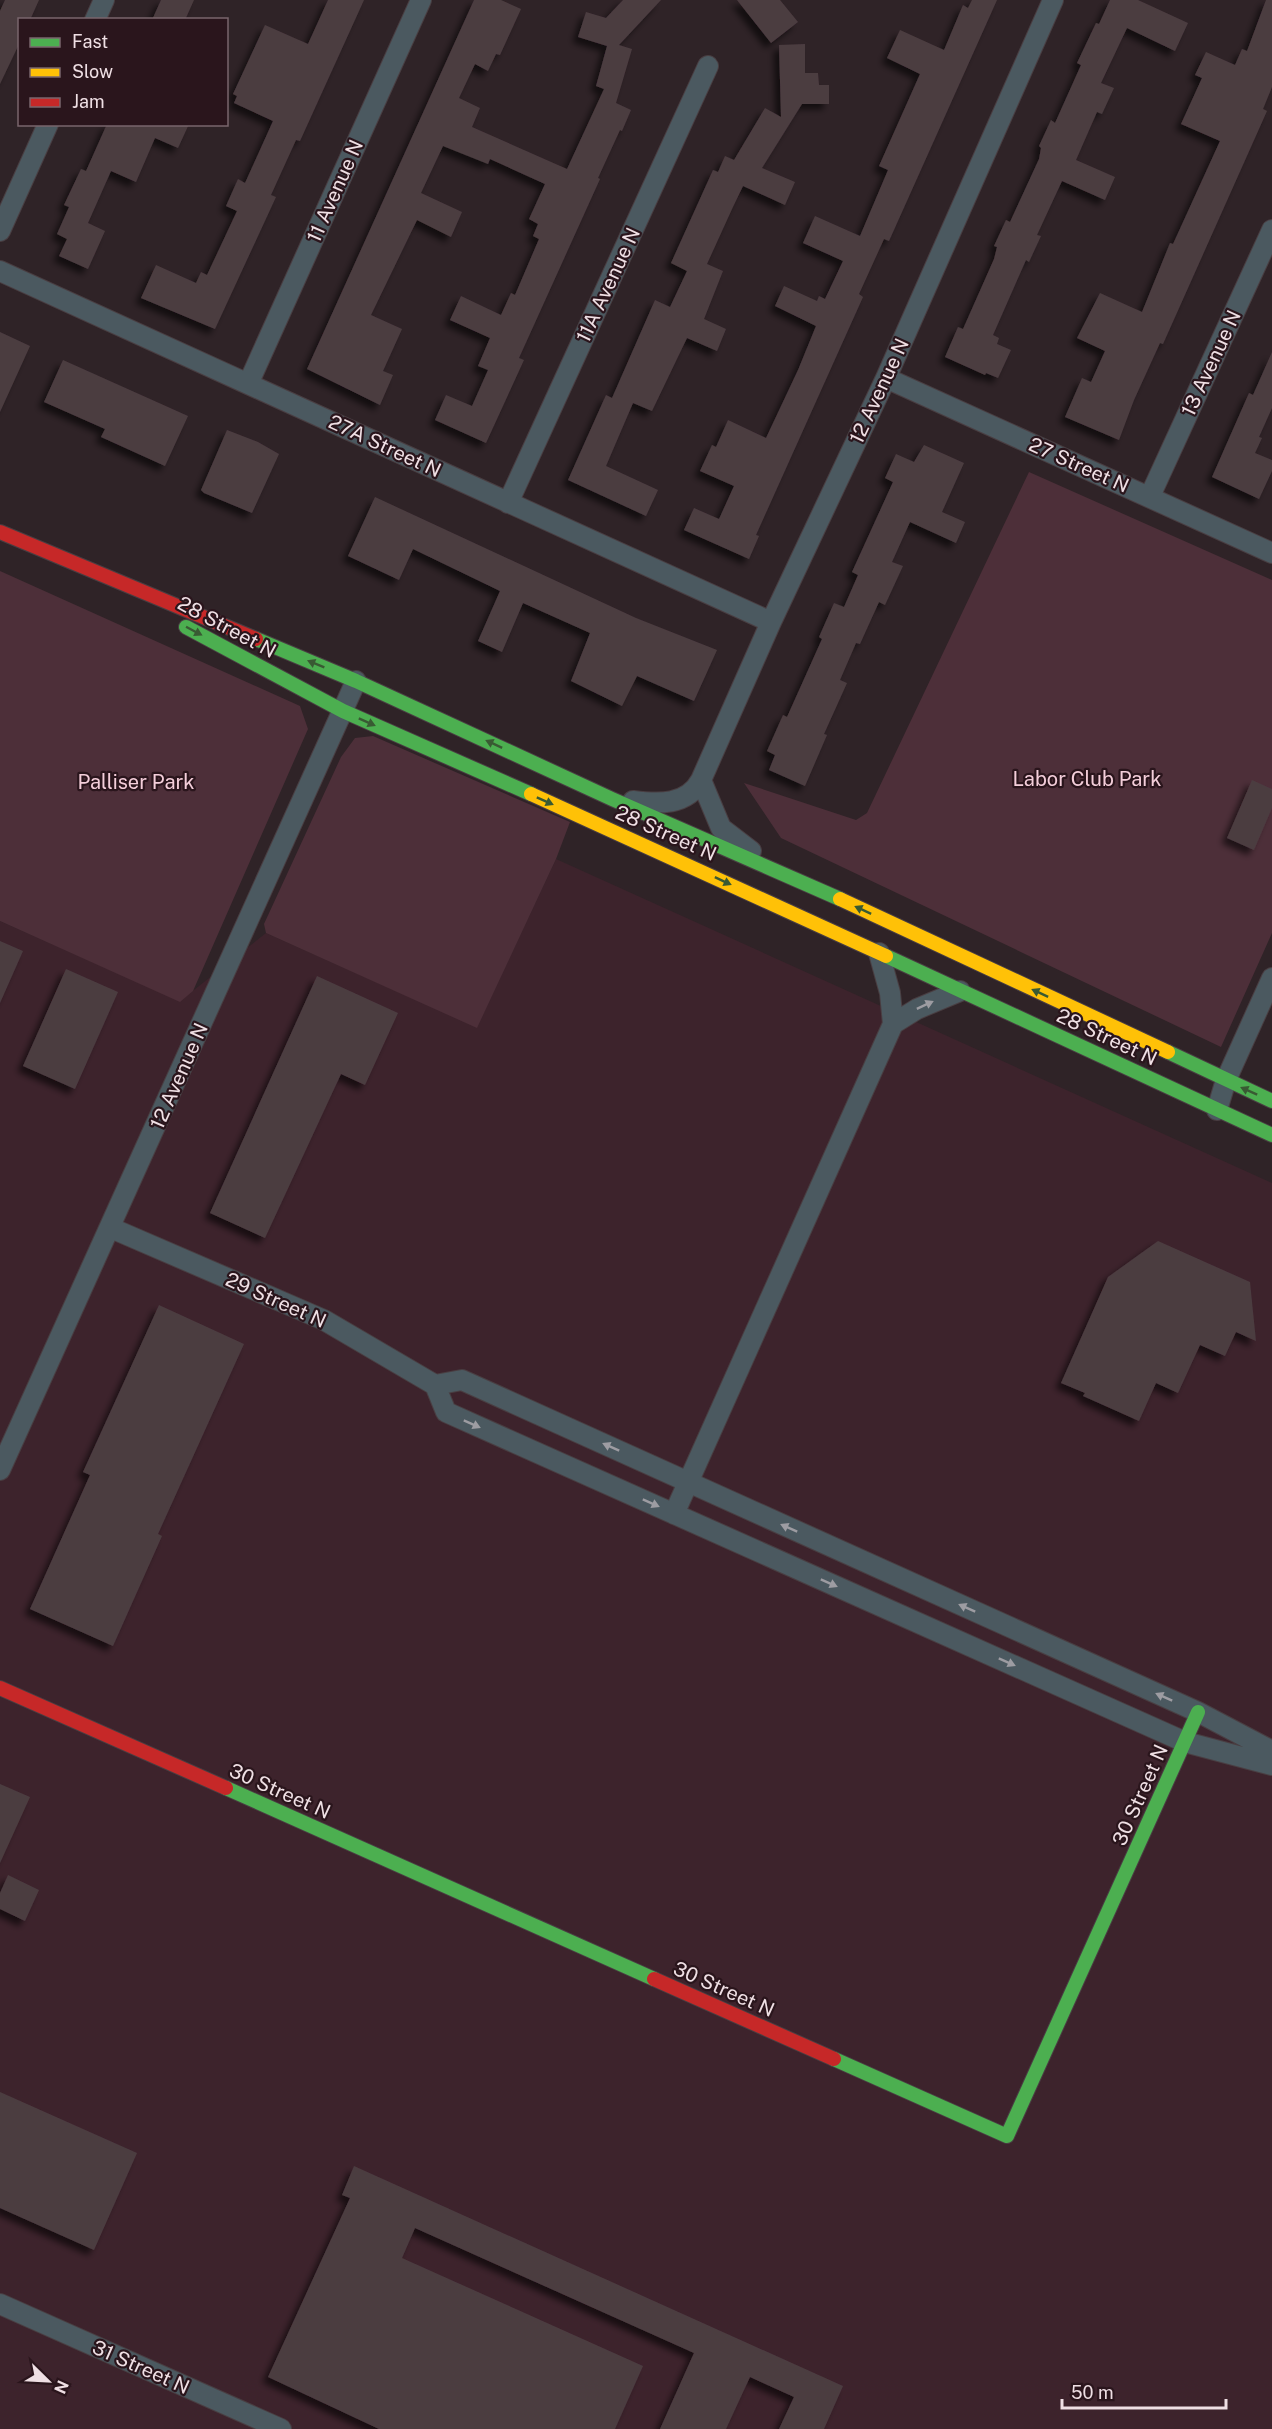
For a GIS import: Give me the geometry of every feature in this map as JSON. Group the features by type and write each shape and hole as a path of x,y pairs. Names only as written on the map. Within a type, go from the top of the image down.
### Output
{"main road":[{"name":"28 Street N","path":"0,532 356,681 612,799 771,867 1272,1101"},
{"name":"28 Street N","path":"50,554 343,711 666,854 1272,1135"},
{"name":"30 Street N","path":"0,1688 1007,2136 1198,1712"}],"street":[{"path":"96,18 104,0"},
{"name":"11 Avenue N","path":"249,382 421,0"},
{"name":"12 Avenue N","path":"612,799 665,805 696,789 701,780 771,622 886,378 1053,0"},
{"name":"11A Avenue N","path":"508,503 708,66"},
{"path":"0,231 47,126"},
{"name":"13 Avenue N","path":"1150,496 1272,231"},
{"name":"27A Street N","path":"0,271 249,382 771,622"},
{"name":"27 Street N","path":"886,378 1150,496 1272,554"},
{"name":"12 Avenue N","path":"0,1470 356,681"},
{"path":"701,780 721,828 771,867"},
{"path":"674,1514 892,1024 890,993 879,953"},
{"path":"1217,1110 1226,1080 1272,978"},
{"path":"892,1024 917,1009 960,991"},
{"name":"29 Street N","path":"111,1228 324,1320 435,1385"},
{"path":"1272,1751 1198,1712 462,1380 435,1385 446,1412 1185,1742 1272,1765"},
{"name":"31 Street N","path":"0,2304 281,2429"}],"shaded area":[{"path":"556,859 1272,1183 1272,2429 0,2429 0,921 180,1001 266,933 477,1027"}],"green space":[{"name":"Labor Club Park","path":"1029,472 1272,580 1272,933 1221,1047 781,838 744,783 856,820 867,813"},
{"name":"Palliser Park","path":"0,571 300,706 308,729 193,991 180,1002 0,921"},
{"path":"373,736 570,822 556,859 477,1028 266,933 264,924 341,757 355,738"}],"building":[{"path":"5,0 39,0 31,18 18,18 18,46 0,84 0,11"},
{"path":"161,0 194,0 186,18 153,18"},
{"path":"328,0 364,0 300,141 296,140 271,195 276,197 215,329 141,298 156,265 196,283 201,272 207,275 237,211 226,206 238,179 245,183 273,121 234,103 237,96 233,94 265,25 308,44"},
{"path":"474,0 501,0 521,9 500,55 496,54 488,71 475,64 459,98 480,108 472,127 567,169 604,89 596,86 607,46 578,37 586,12 606,18 623,0 661,0 619,45 632,49 616,103 631,110 598,178 600,179 519,358 524,360 486,443 435,420 446,395 472,406 488,370 478,366 490,338 450,320 461,296 501,315 511,293 515,295 539,239 533,236 538,224 529,219 545,184 490,159 488,164 443,146 421,193 462,212 451,237 417,220 371,315 402,329 383,371 393,375 380,405 307,369"},
{"path":"737,0 780,0 798,22 771,43"},
{"path":"972,0 997,0 889,241 884,239 859,294 863,297 756,535 759,536 749,559 684,530 694,508 719,519 734,486 700,471 712,445 716,447 728,420 766,438 798,370 816,326 775,306 784,286 817,301 819,296 825,299 843,261 803,243 815,216 860,236 888,170 879,166 920,74 887,58 900,30 944,50 963,5 968,8"},
{"path":"1110,0 1138,0 1188,23 1175,51 1127,28 1101,83 1114,88 1102,114 1097,112 1076,160 1115,177 1105,200 1062,181 1037,235 1041,236 1029,262 1026,260 993,335 999,338 997,344 1011,350 998,378 986,373 985,375 945,357 958,327 963,329 994,259 997,247 994,246 1006,220 1010,222 1039,159 1041,148 1039,146 1051,120 1055,123 1081,65 1077,63"},
{"path":"1266,0 1272,0 1272,87 1263,109 1267,111 1163,344 1160,343 1134,400 1119,440 1065,417 1082,378 1091,382 1105,351 1077,338 1100,293 1142,312 1170,243 1173,244 1220,141 1181,124 1202,78 1195,75 1206,52 1235,65 1242,49 1247,51"},
{"path":"805,44 805,73 818,73 819,85 829,85 829,104 802,104 762,168 795,182 785,205 743,186 707,264 723,271 704,319 726,329 717,351 687,338 652,411 633,403 606,466 658,490 646,516 568,480 606,395 612,398 655,300 670,307 687,271 671,263 713,170 718,172 725,156 734,160 765,108 781,117 779,45"},
{"path":"106,126 188,126 178,148 155,138 136,182 111,171 88,223 105,231 88,269 59,256 67,239 57,234 69,207 64,205 81,169 86,171"},
{"path":"0,332 30,346 0,412"},
{"path":"1272,352 1272,408 1259,437 1262,438 1255,453 1272,460 1272,471 1259,499 1212,477 1249,393 1253,395"},
{"path":"63,360 188,416 165,466 101,437 105,429 44,402"},
{"path":"227,430 258,442 279,454 252,513 201,490"},
{"path":"924,445 964,463 942,512 965,522 956,543 910,522 892,562 903,566 885,605 879,602 860,644 856,643 840,680 847,683 824,734 827,735 805,786 769,770 775,755 767,751 783,715 787,717 822,639 819,637 834,603 844,607 858,575 852,572 893,482 885,478 896,454 914,462"},
{"path":"375,497 636,618 717,650 694,701 637,676 622,706 571,681 590,633 523,603 502,652 478,641 500,591 413,549 399,580 348,556"},
{"path":"1252,780 1272,789 1272,808 1254,850 1227,838"},
{"path":"0,941 23,951 0,1003"},
{"path":"66,969 118,992 75,1089 23,1066"},
{"path":"317,976 398,1013 365,1085 341,1074 265,1238 210,1213"},
{"path":"1158,1241 1250,1282 1256,1341 1236,1332 1225,1356 1200,1345 1178,1393 1156,1383 1139,1421 1083,1396 1085,1393 1061,1383 1108,1277"},
{"path":"159,1305 244,1344 158,1534 162,1536 113,1646 30,1609 90,1475 83,1472"},
{"path":"0,1784 30,1797 0,1863"},
{"path":"8,1875 39,1890 25,1921 0,1909 0,1893"},
{"path":"0,2092 137,2153 94,2250 0,2208"},
{"path":"354,2166 843,2386 824,2429 779,2429 794,2397 750,2377 726,2429 660,2429 694,2353 415,2228 402,2258 643,2366 615,2429 379,2429 268,2377 350,2198 342,2195"}],"traffic: fast":[{"path":"186,627 343,711 531,794"},
{"path":"256,639 356,681 612,799 840,899"},
{"path":"886,956 1272,1135"},
{"path":"1168,1052 1272,1101"},
{"path":"834,2059 1007,2136 1198,1712"},
{"path":"226,1788 654,1979"}],"traffic: slow":[{"path":"531,794 886,956"},
{"path":"840,899 1168,1052"}],"traffic: jam":[{"path":"0,532 256,639"},
{"path":"0,1688 226,1788"},
{"path":"654,1979 834,2059"}]}
